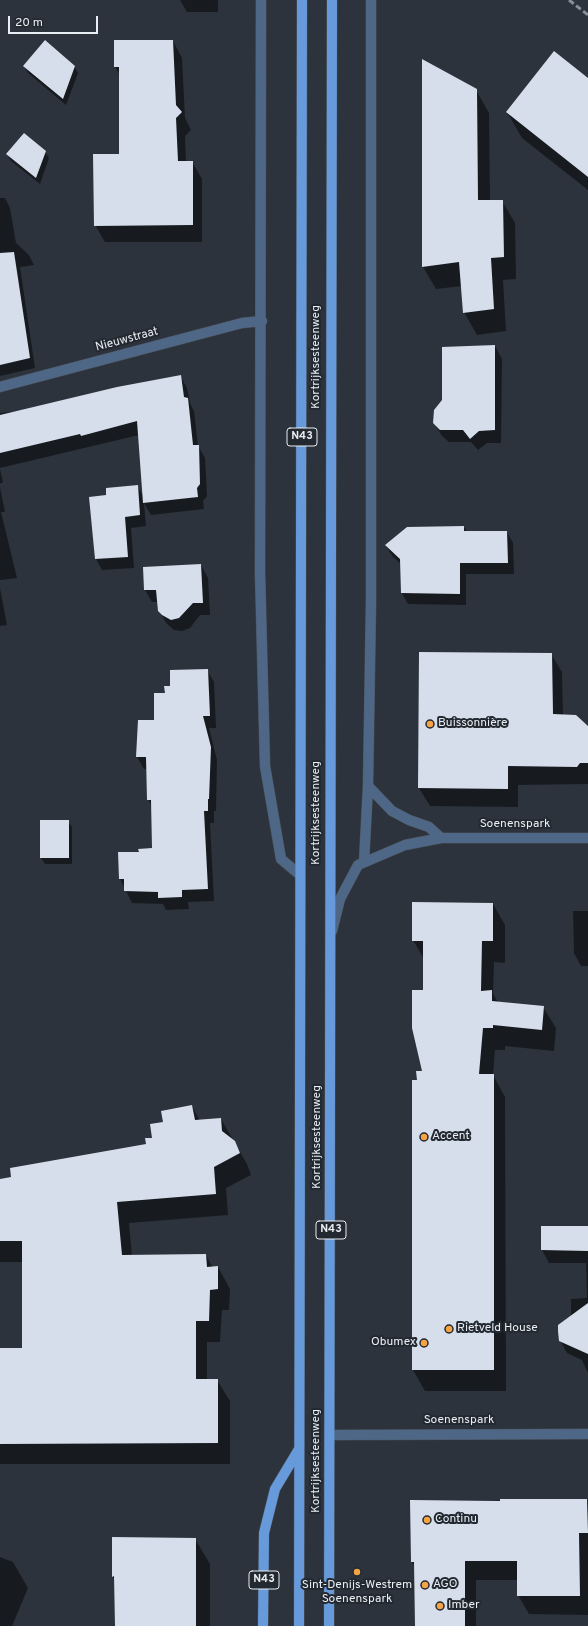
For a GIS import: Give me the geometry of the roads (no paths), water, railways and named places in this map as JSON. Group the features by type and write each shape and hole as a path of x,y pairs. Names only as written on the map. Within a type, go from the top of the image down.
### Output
{"main road":[{"name":"Kortrijksesteenweg","path":"299,1626 302,0"},
{"name":"Kortrijksesteenweg","path":"329,1626 331,1434 332,0"},
{"name":"Kortrijksesteenweg","path":"263,1626 264,1533 275,1489 299,1449"}],"street":[{"name":"Kortrijksesteenweg","path":"261,0 262,321 260,572 265,766 281,859 300,875"},
{"path":"364,862 368,786 371,602 371,0"},
{"name":"Nieuwstraat","path":"0,387 242,323 262,321"},
{"path":"368,786 392,811 409,820 428,827 441,838"},
{"name":"Soenenspark","path":"331,937 340,899 358,865 405,845 441,838 588,838"},
{"name":"Soenenspark","path":"331,1434 588,1434"}],"railway":[{"path":"569,0 588,15"}],"place":[{"name":"Buissonnière","path":"430,724"},
{"name":"Accent","path":"424,1137"},
{"name":"Rietveld House","path":"449,1329"},
{"name":"Obumex","path":"424,1343"},
{"name":"Continu","path":"427,1520"},
{"name":"Sint-Denijs-Westrem Soenenspark","path":"357,1572"},
{"name":"AGO","path":"425,1585"},
{"name":"Imber","path":"440,1606"}]}
